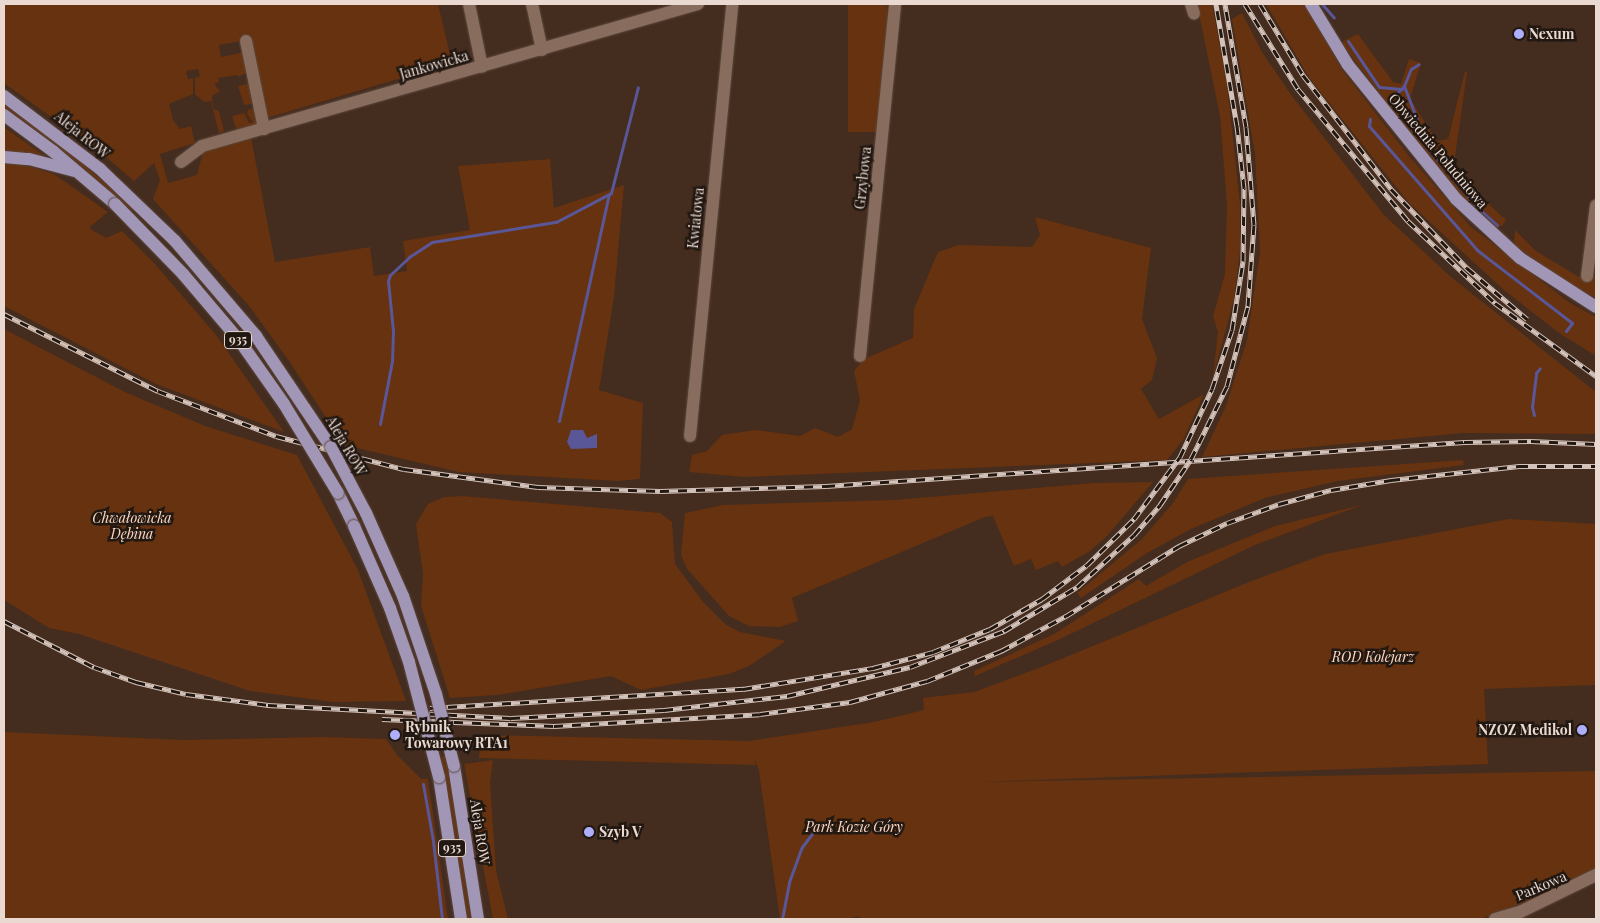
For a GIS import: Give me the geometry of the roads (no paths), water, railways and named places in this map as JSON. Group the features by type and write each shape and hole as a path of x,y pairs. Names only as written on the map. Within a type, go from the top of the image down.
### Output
{"main road":[{"name":"Obwiednia Południowa","path":"1311,4 1348,64 1470,214 1530,265 1596,307"},
{"name":"Aleja ROW","path":"4,96 58,135 126,191 198,266 236,310 278,365 331,447 380,541 406,603 436,694 454,766 478,919"},
{"name":"935","path":"4,115 79,172 115,204 219,316 254,360 314,450 354,526 390,608 420,697 439,777 461,919"},
{"path":"4,157 29,159 79,172"},
{"path":"474,894 483,919"}],"street":[{"path":"469,4 482,67"},
{"path":"532,4 542,50"},
{"name":"Jankowicka","path":"181,162 202,146 697,4"},
{"name":"Kwiatowa","path":"690,436 732,4"},
{"name":"Grzybowa","path":"860,356 895,4"},
{"path":"246,41 264,129"},
{"path":"1587,276 1596,206"},
{"name":"Parkowa","path":"1495,919 1520,912 1596,875"}],"waterway":[{"path":"1322,4 1334,18"},
{"path":"1348,41 1379,87 1402,89"},
{"path":"1394,96 1404,86 1411,69 1419,64"},
{"path":"1404,86 1428,148 1477,207 1497,225"},
{"path":"380,424 392,361 393,331 388,281 390,275 409,257 432,242 556,222 611,193 638,87"},
{"path":"1370,119 1369,126 1477,250 1572,323 1566,331"},
{"path":"559,421 609,194"},
{"path":"1534,415 1532,407 1536,373 1540,368"},
{"path":"423,784 433,841 442,919"},
{"path":"782,919 789,882 802,847 815,830"}],"railway":[{"path":"430,708 743,689 873,668 933,652 990,629 1042,599 1087,565 1134,519 1180,457 1212,389 1232,330 1243,261 1244,188 1237,126 1216,4"},
{"path":"4,621 94,667 136,682 186,694 268,705 511,718 664,710 787,696 910,667 1004,631 1077,587 1134,535 1160,505 1191,459 1227,386 1248,306 1254,225 1246,127 1225,4"},
{"path":"1245,4 1298,89 1408,221 1495,303 1596,376"},
{"path":"1260,4 1303,75 1391,189 1467,268 1527,319"},
{"path":"4,314 158,391 276,436 404,469 538,487 660,491 826,486 1464,442 1531,441 1596,444"},
{"path":"382,719 554,726 760,714 850,702 927,681 1001,651 1066,616 1179,546 1227,523 1279,504 1331,490 1391,480 1519,466 1596,466"}],"place":[{"name":"Nexum","path":"1519,34"},
{"name":"NZOZ Medikol","path":"1582,730"},
{"name":"Rybnik Towarowy RTA1","path":"395,735"},
{"name":"Szyb V","path":"589,832"}],"park label":[{"name":"Chwałowicka Dębina","path":"132,526"},
{"name":"ROD Kolejarz","path":"1373,657"},
{"name":"Park Kozie Góry","path":"854,827"}]}
